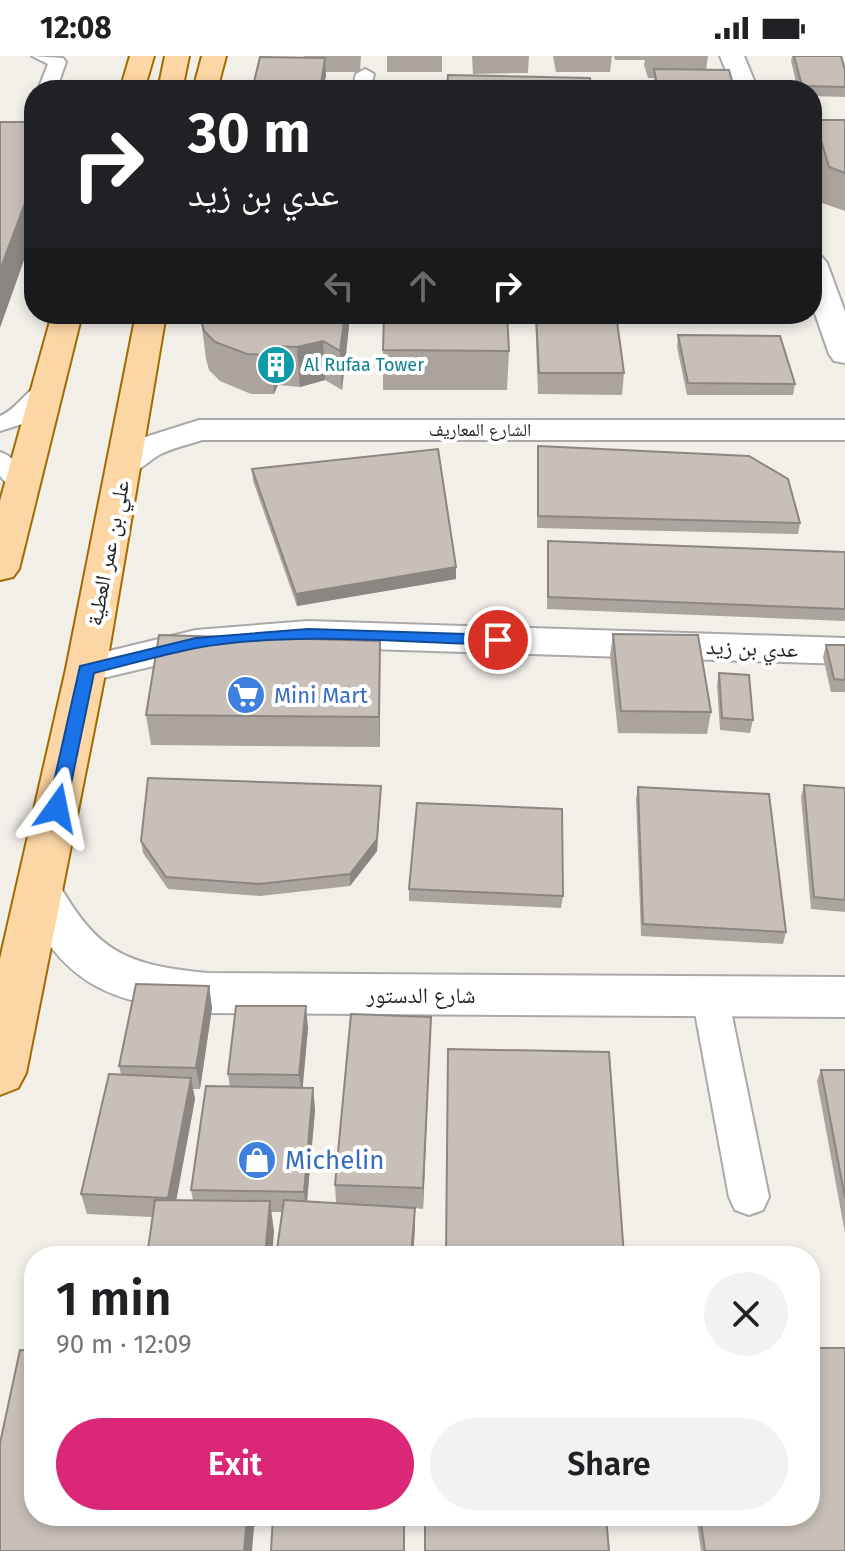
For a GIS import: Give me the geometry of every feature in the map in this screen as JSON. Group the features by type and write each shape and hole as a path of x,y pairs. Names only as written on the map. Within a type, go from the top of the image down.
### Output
{"main road":[{"path":"172,80 177,56"},
{"path":"134,80 138,58"},
{"path":"208,80 216,58"},
{"path":"0,569 11,473 46,389 64,324"},
{"name":"علي بن عمر العطية","path":"0,1073 86,669 149,324"}],"street":[{"path":"732,56 742,80"},
{"path":"822,265 845,354"},
{"name":"الشارع المعاريف","path":"125,465 148,447 199,430 845,430"},
{"name":"عدي بن زيد","path":"86,669 196,643 308,634 845,651"},
{"name":"شارع الدستور","path":"40,891 54,923 79,952 116,974 159,989 208,993 845,997"}],"lane":[{"path":"40,56 57,62 51,80"},
{"path":"0,424 16,418 46,389"},
{"path":"710,996 749,1197"}],"building":[{"path":"794,56 841,56 845,87 822,86 822,80 800,80"},
{"path":"260,57 325,58 322,80 254,80"},
{"path":"654,69 729,70 732,80 656,80"},
{"path":"448,75 590,80 448,80"},
{"path":"822,120 845,120 845,173 829,167 822,144"},
{"path":"0,122 24,122 24,206 0,270"},
{"path":"202,324 344,324 340,351 323,341 297,347 275,346 271,355 247,354 215,342 204,331"},
{"path":"384,324 508,324 509,351 383,350"},
{"path":"537,324 617,324 624,373 539,373"},
{"path":"678,335 780,336 795,384 688,383"},
{"path":"538,446 749,456 788,479 800,523 538,516"},
{"path":"438,449 456,567 296,594 252,469"},
{"path":"548,541 845,552 845,609 548,597"},
{"path":"613,634 698,635 711,712 621,711"},
{"path":"159,635 380,641 379,717 146,715"},
{"path":"826,645 845,645 845,680 834,679"},
{"path":"719,673 749,675 753,720 722,718"},
{"path":"148,778 381,786 377,839 350,874 259,884 166,877 141,841"},
{"path":"804,785 845,788 845,900 814,897"},
{"path":"638,787 769,794 786,932 643,924"},
{"path":"417,803 562,809 563,896 409,889"},
{"path":"136,984 209,986 196,1068 119,1066"},
{"path":"236,1006 306,1006 299,1075 228,1074"},
{"path":"351,1014 431,1017 423,1188 335,1185"},
{"path":"448,1049 609,1052 623,1246 446,1246"},
{"path":"821,1070 845,1070 845,1198"},
{"path":"109,1074 191,1078 168,1198 81,1194"},
{"name":"Michelin","path":"206,1086 313,1088 304,1192 191,1190"},
{"path":"155,1200 270,1201 266,1246 148,1246"},
{"path":"284,1200 415,1208 412,1246 277,1246"},
{"path":"820,1348 845,1348 845,1551 705,1551 701,1526 820,1526"},
{"path":"20,1350 24,1350 24,1526 246,1526 244,1551 0,1551 0,1443"},
{"path":"272,1526 404,1526 404,1551 271,1551"},
{"path":"425,1526 607,1526 609,1551 425,1551"}],"place":[{"name":"Al Rufaa Tower","path":"276,365"},
{"name":"Mini Mart","path":"246,695"},
{"name":"Michelin","path":"257,1160"}],"route":[{"path":"57,808 86,669 196,643 252,637 308,634 498,640"}]}
